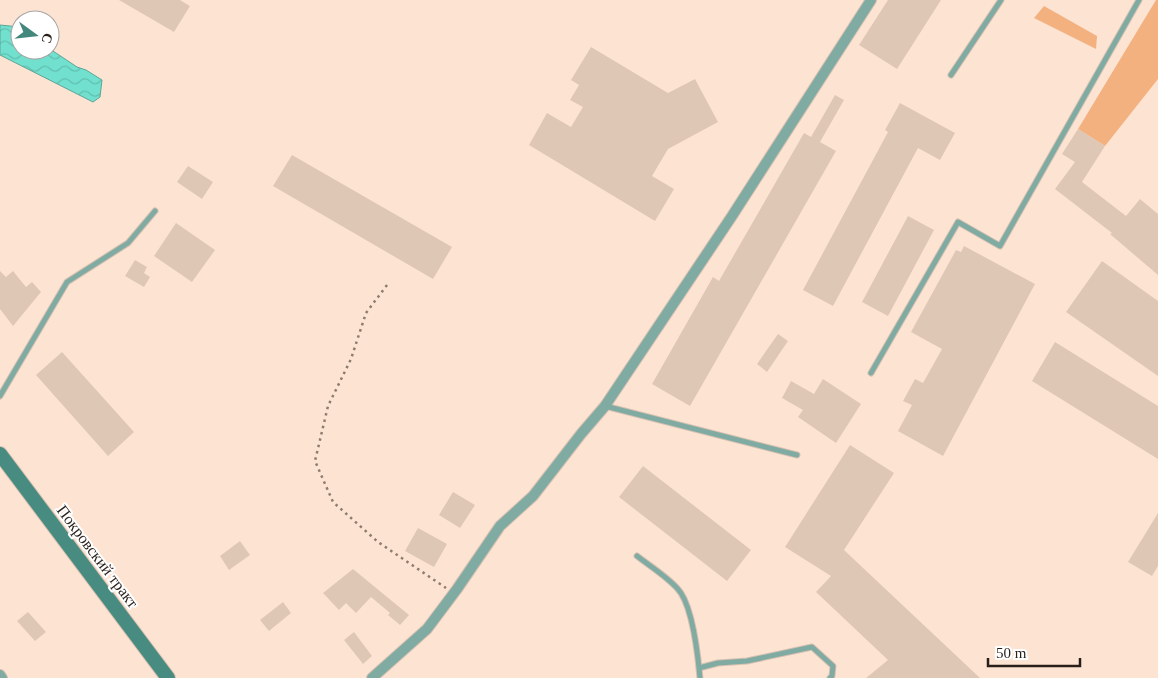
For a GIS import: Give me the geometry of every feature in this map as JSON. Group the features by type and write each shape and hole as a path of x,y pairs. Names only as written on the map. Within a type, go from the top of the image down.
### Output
{"main road":[{"name":"Покровский тракт","path":"0,454 168,678"}],"street":[{"path":"372,678 427,629 500,526 533,496 605,406 732,216 871,0"}],"lane":[{"path":"951,75 1001,0"},
{"path":"871,373 958,222 1000,246 1138,0"},
{"path":"0,396 67,282 128,243 155,211"},
{"path":"605,406 797,456"},
{"path":"637,556 679,589 696,636 700,678"},
{"path":"699,668 718,663 747,661 812,647 833,666 830,678"}],"path":[{"path":"387,285 366,312 350,359 328,406 315,461 333,502 378,542 454,593"}],"shaded area":[{"path":"1156,0 1158,0 1158,79 1105,146 1078,129"},
{"path":"1044,6 1097,36 1096,49 1034,18"}],"water":[{"path":"0,25 10,26 10,60 60,60 60,56 102,80 100,97 93,102 0,55"}],"building":[{"path":"119,0 180,0 190,6 174,32"},
{"path":"888,0 941,0 897,69 859,45"},
{"path":"591,47 668,93 695,79 718,122 668,149 652,176 674,189 655,221 529,145 547,113 571,127 583,107 570,100 579,85 571,80"},
{"path":"835,95 844,100 820,142 836,151 690,406 652,384 713,277 719,281 804,133 811,137"},
{"path":"900,103 955,133 940,160 918,148 833,306 803,290 888,132 885,130"},
{"path":"1078,129 1105,146 1082,182 1126,216 1140,199 1158,214 1158,275 1110,234 1112,233 1055,189 1075,162 1062,154"},
{"path":"292,155 452,247 433,279 273,186"},
{"path":"188,166 213,182 202,199 177,182"},
{"path":"908,216 934,230 888,316 862,302"},
{"path":"176,223 215,250 192,282 154,256"},
{"path":"964,246 1035,284 943,456 898,431 912,405 903,401 915,379 923,383 942,349 911,332 956,250 961,252"},
{"path":"135,260 147,267 144,273 150,277 144,287 125,276"},
{"path":"1102,261 1158,301 1158,376 1066,312"},
{"path":"0,271 6,277 13,271 26,287 32,282 41,292 13,326 0,309"},
{"path":"778,334 788,341 767,372 757,364"},
{"path":"1055,342 1158,406 1158,459 1032,381"},
{"path":"62,352 134,432 108,456 36,375"},
{"path":"823,379 861,404 836,443 798,417 803,410 782,398 791,381 814,394"},
{"path":"850,445 894,473 844,550 980,678 866,678 888,660 816,592 831,576 785,547"},
{"path":"643,466 751,550 727,581 619,497"},
{"path":"453,492 475,505 460,528 439,515"},
{"path":"1158,513 1158,566 1152,576 1128,562"},
{"path":"418,528 447,544 434,567 405,551"},
{"path":"240,541 250,555 229,570 220,556"},
{"path":"353,569 409,615 400,625 388,615 390,613 371,597 356,613 346,603 339,610 323,593"},
{"path":"283,602 291,613 269,631 260,620"},
{"path":"28,612 46,632 35,641 17,621"},
{"path":"354,632 372,656 363,664 344,640"}]}
